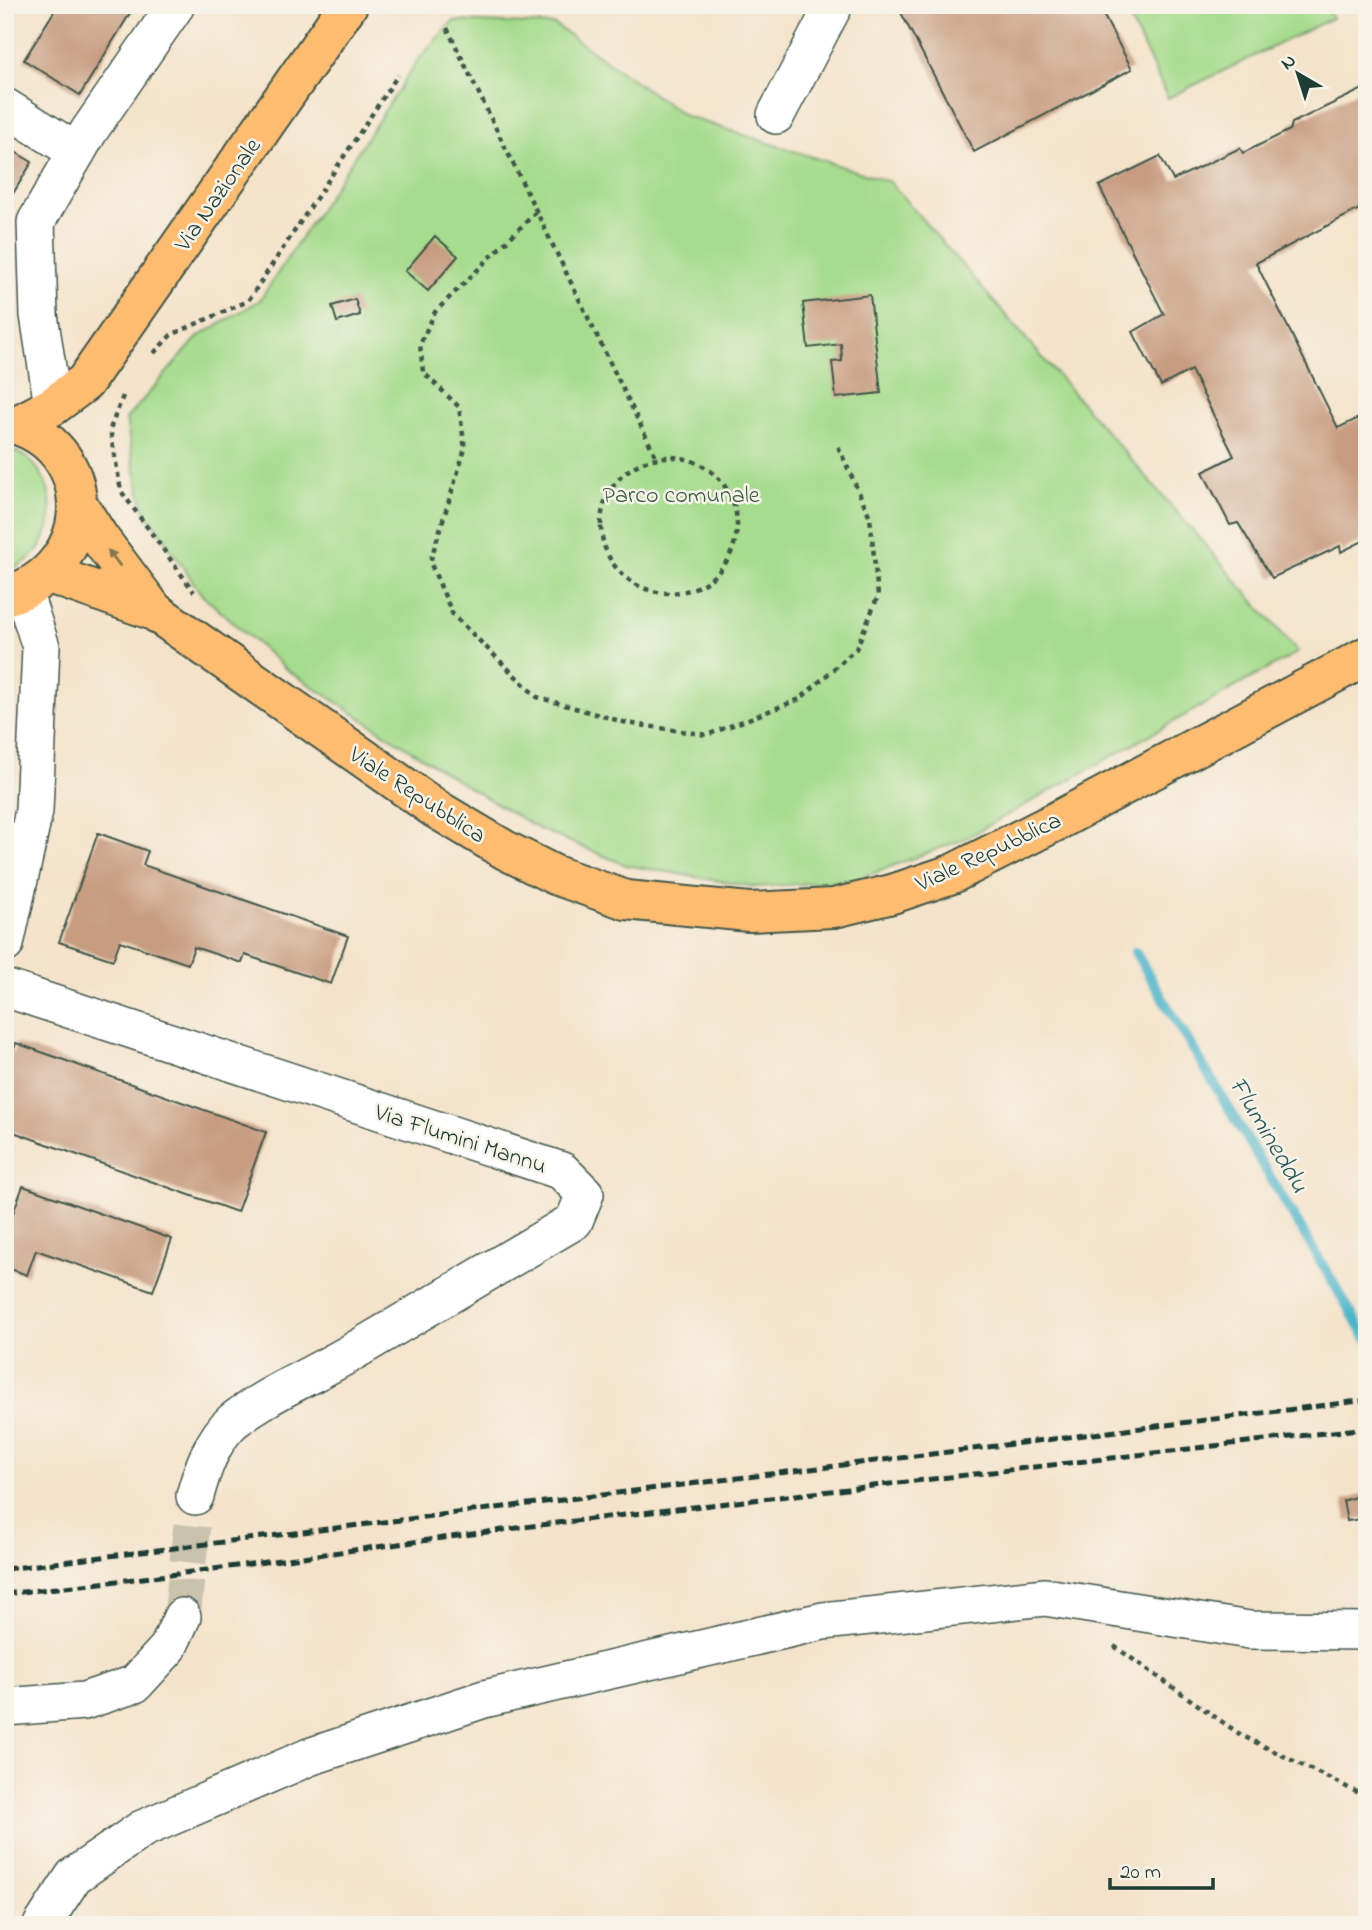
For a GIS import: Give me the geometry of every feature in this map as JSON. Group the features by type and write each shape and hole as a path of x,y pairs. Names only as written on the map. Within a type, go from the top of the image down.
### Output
{"main road":[{"name":"Via Nazionale","path":"12,423 53,406 85,382 341,16"},
{"name":"Via Nazionale","path":"63,460 85,382"},
{"path":"12,423 44,438 63,460 73,481 77,503 76,525 69,546 26,587"},
{"name":"Viale Repubblica","path":"77,503 100,539 154,611 425,802 505,850 555,875 626,900 749,912 834,908 892,894 952,874 1367,656"},
{"name":"Viale Repubblica","path":"26,587 154,611"}],"street":[{"path":"53,406 39,315 36,222 77,152 176,5"},
{"path":"776,116 834,5"},
{"path":"5,107 77,152"},
{"path":"5,944 34,811 41,648 26,587"},
{"name":"Via Flumini Mannu","path":"5,988 562,1171 585,1194 574,1221 232,1422 214,1445 201,1471 195,1496"},
{"path":"42,1925 74,1876 142,1829 309,1757 484,1699 822,1621 1045,1597 1249,1630 1367,1631"},
{"path":"5,1707 84,1701 135,1684 168,1648 182,1617"}],"path":[{"path":"447,28 656,457"},
{"path":"146,361 171,334 248,301 398,75"},
{"path":"536,212 435,312 420,344 423,372 459,407 465,449 430,562 453,615 537,696 627,723 707,735 800,699 856,649 878,596 870,517 837,444"},
{"path":"125,391 110,429 121,491 201,600"},
{"path":"656,457 680,457 702,465 721,480 733,500 737,523 733,547 722,568 704,583 682,592 660,593 639,587 622,575 608,558 601,538 600,516 607,495 618,478 636,465 656,457"},
{"path":"1110,1643 1241,1735 1367,1797"}],"green space":[{"path":"1123,5 1325,5 1332,18 1168,98"},
{"name":"Parco comunale","path":"453,21 555,25 685,116 890,182 1298,652 964,839 855,880 755,887 626,865 541,830 463,784 287,670 202,595 145,511 126,419 198,337 260,300 418,60"},
{"path":"5,448 25,457 39,471 48,489 51,509 48,529 39,547 25,562 5,571"}],"building":[{"path":"58,5 135,5 80,95 24,60"},
{"path":"897,5 1098,5 1132,69 974,152"},
{"path":"1367,87 1367,205 1256,263 1338,428 1367,414 1367,539 1341,552 1340,546 1272,578 1238,523 1230,525 1203,472 1234,456 1191,370 1161,386 1133,332 1164,314 1099,186 1160,156 1173,180 1240,148 1243,153 1290,130 1292,123"},
{"path":"5,146 32,162 5,207"},
{"path":"435,236 458,256 428,291 405,271"},
{"path":"870,295 881,393 836,398 832,362 842,361 841,344 808,348 803,303"},
{"path":"355,299 360,315 337,322 332,306"},
{"path":"98,833 148,851 143,865 348,936 331,984 245,955 242,963 194,947 188,964 120,941 113,960 59,942"},
{"path":"16,1043 266,1132 237,1212 5,1129 5,1074"},
{"path":"23,1186 172,1239 153,1291 36,1250 27,1275 5,1267 5,1235"},
{"path":"1364,1494 1367,1518 1347,1521 1343,1501"}],"waterway":[{"name":"Flumineddu","path":"1135,952 1367,1339"}],"tunnel":[{"path":"182,1617 195,1496"}],"railway":[{"path":"5,1569 1367,1400"},
{"path":"5,1594 169,1575 532,1526 1367,1428"}]}
